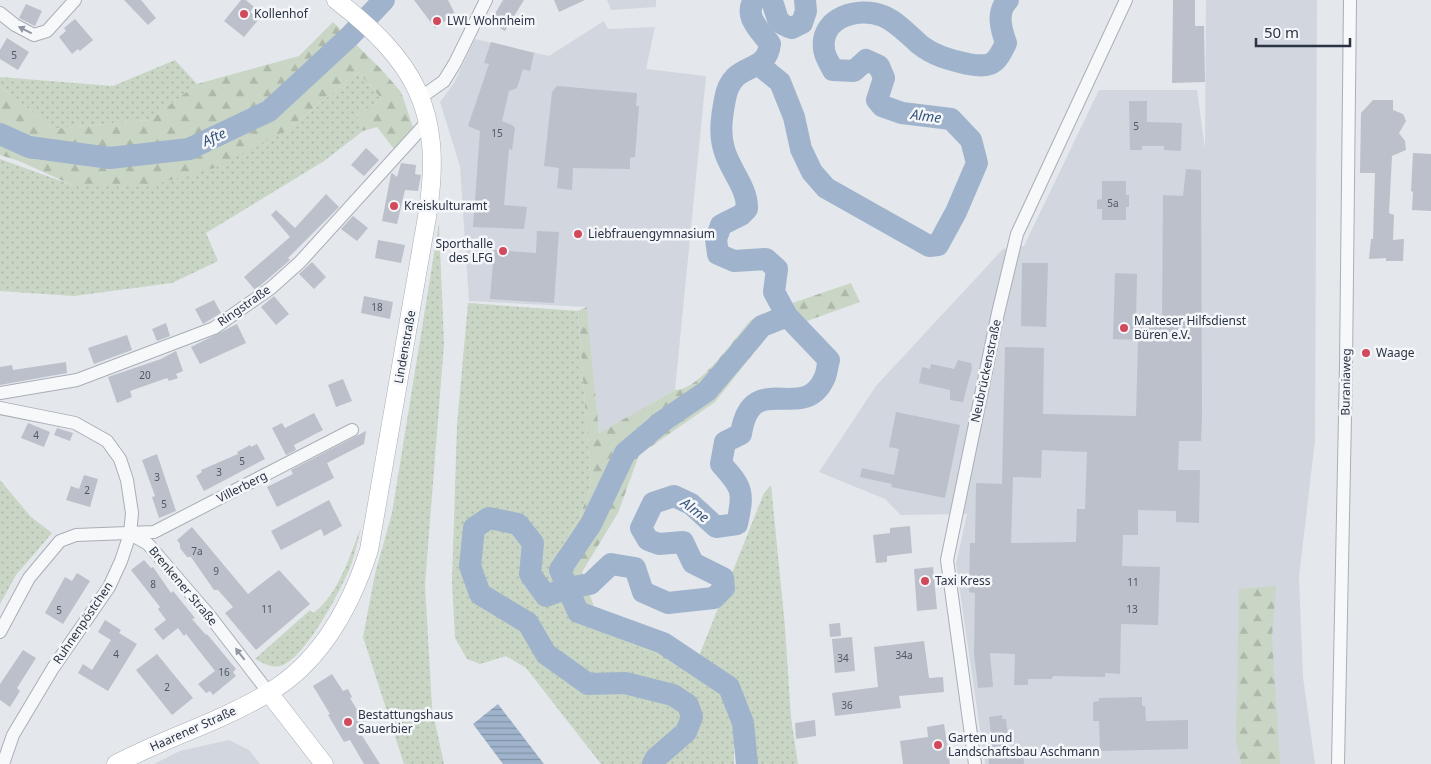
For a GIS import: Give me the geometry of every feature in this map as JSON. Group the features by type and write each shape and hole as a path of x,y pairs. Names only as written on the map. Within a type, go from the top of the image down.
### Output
{"main road":[{"name":"Lindenstraße","path":"269,693 291,677 309,660 332,631 350,601 369,550 432,184 433,143 428,121 410,76 384,41 341,4"},
{"name":"Haarener Straße","path":"116,764 269,693"},
{"name":"Brenkener Straße","path":"269,693 324,764"}],"street":[{"path":"0,13 15,25 34,35 47,31 75,0"},
{"path":"420,98 444,81 486,0"},
{"name":"Neubrückenstraße","path":"975,764 947,560 998,313 1017,234 1126,0"},
{"name":"Buraniaweg","path":"1338,764 1346,376 1350,0"},
{"name":"Ringstraße","path":"0,393 77,380 214,328 247,306 300,262 428,121"},
{"path":"0,408 75,423 107,441 120,459 127,480 132,513 130,534 76,535 60,541 29,578 0,632"},
{"name":"Villerberg","path":"130,534 154,532 352,430"},
{"name":"Brenkener Straße","path":"130,534 148,544 209,615 269,693"},
{"name":"Ruhnenpöstchen","path":"3,764 13,735 48,677 108,586 121,561 130,534"}],"shaded area":[{"path":"607,0 656,0 656,7 611,10"},
{"path":"1206,0 1317,0 1315,440 1299,577 1303,677 1315,764 1246,764 1237,743 1241,764 985,764 956,564 967,514 901,515 885,499 819,472 876,386 1003,249 1024,246 1099,90 1197,90 1205,149"},
{"name":"Liebfrauengymnasium","path":"604,21 608,29 655,27 646,69 706,76 675,390 599,433 587,307 469,301 460,166 440,102 454,83 475,39 549,56"},
{"path":"229,740 249,750 260,764 154,764 180,751"}],"green space":[{"path":"333,22 381,69 401,92 415,133 394,149 377,127 363,131 357,116 382,99 358,72 287,130 214,168 145,187 72,185 19,161 0,155 0,86 53,129 150,120 197,84 299,56"},
{"path":"175,60 197,84 150,120 53,129 0,86 0,77 113,86"},
{"path":"358,72 382,99 357,116 363,131 324,161 206,233 218,261 172,283 74,296 0,291 0,159 72,185 287,130"},
{"path":"439,223 444,344 425,584 432,708 444,764 404,764 363,637 375,574 392,513"},
{"path":"851,283 860,302 768,335 715,402 639,455 618,513 582,572 595,610 666,637 699,656 689,673 658,655 568,615 550,567 579,518 591,487 578,311 587,307 599,433 675,390 695,382 716,363 750,321 756,317"},
{"path":"468,303 578,311 591,487 579,518 550,567 568,615 658,655 720,691 734,727 734,764 601,764 526,668 506,656 480,664 467,659 455,638 452,581 457,425"},
{"path":"0,480 31,517 52,533 16,575 0,604"},
{"path":"771,485 785,627 791,718 798,764 756,764 750,718 734,682 699,656 764,493"},
{"path":"361,528 351,565 340,590 322,622 300,651 290,661 280,666 270,666 255,659 310,610 313,613 330,596 342,574"},
{"path":"1276,586 1272,637 1280,764 1241,764 1236,740 1239,589"}],"water":[{"path":"498,704 544,764 503,764 473,724"}],"building":[{"path":"124,0 141,0 156,18 148,25"},
{"path":"241,0 246,0 254,7 250,12 259,19 244,37 224,21"},
{"name":"LWL Wohnheim","path":"414,0 448,0 455,14 435,28"},
{"path":"503,0 524,0 505,31 490,22"},
{"path":"554,0 585,0 559,12"},
{"path":"1173,0 1195,0 1195,26 1204,26 1205,82 1172,83"},
{"path":"26,4 42,11 35,26 19,18"},
{"path":"75,19 93,40 80,51 78,49 72,54 59,37 66,31 64,28"},
{"path":"7,38 29,52 18,70 0,59 0,50"},
{"path":"491,42 534,53 530,71 523,69 517,88 509,91 502,121 515,128 512,150 509,149 504,205 527,207 524,229 473,227 480,131 468,126 489,64 484,63"},
{"path":"557,86 637,93 636,106 639,106 635,157 630,158 630,169 573,168 572,190 557,188 559,168 544,166 552,92"},
{"path":"1373,100 1393,100 1393,110 1403,114 1406,121 1399,133 1405,141 1406,150 1392,156 1389,213 1394,215 1393,240 1404,239 1403,261 1386,261 1386,258 1369,259 1371,239 1373,239 1375,173 1360,173 1361,113"},
{"path":"1129,101 1147,101 1147,122 1182,123 1181,151 1164,150 1164,146 1142,146 1142,150 1130,150"},
{"path":"366,148 379,160 364,176 351,165"},
{"path":"1413,153 1431,154 1431,211 1412,210"},
{"name":"Kreiskulturamt","path":"401,163 416,165 415,174 421,175 418,191 405,190 397,224 382,221 391,174 397,177"},
{"path":"1186,169 1201,170 1201,441 1179,441 1178,470 1200,470 1199,523 1176,522 1176,511 1138,510 1138,535 1123,535 1122,566 1160,567 1158,625 1121,624 1120,674 1105,673 1105,677 1053,676 1052,679 1028,679 1028,685 1014,685 1015,654 990,653 993,687 978,688 974,653 975,593 969,592 970,543 975,543 976,483 1002,484 1005,347 1044,348 1043,414 1136,416 1138,340 1113,339 1115,273 1137,274 1136,319 1162,320 1163,195 1183,196","holes":["1042,450 1087,452 1085,509 1077,509 1076,542 1011,543 1013,477 1041,478"]},
{"path":"1102,181 1126,181 1126,195 1129,195 1129,207 1126,207 1126,220 1102,220 1102,209 1097,209 1097,200 1102,199"},
{"path":"326,194 339,207 288,258 290,260 255,290 244,277 290,237 271,215 276,210 295,228"},
{"path":"353,216 368,228 357,241 341,229"},
{"name":"Sporthalle des LFG","path":"537,231 559,232 554,303 490,299 494,250 536,253"},
{"path":"378,240 405,245 401,263 375,258"},
{"path":"312,262 326,277 314,289 299,274"},
{"path":"1022,263 1048,263 1046,327 1021,326"},
{"path":"274,296 289,314 276,325 261,307"},
{"path":"364,296 393,302 390,319 361,313"},
{"path":"214,300 221,313 203,324 195,309"},
{"path":"166,323 170,336 157,341 152,329"},
{"path":"237,324 246,343 200,364 191,347"},
{"path":"127,335 132,350 94,364 88,348"},
{"path":"176,351 183,371 176,374 178,378 169,381 167,378 130,391 132,397 117,403 108,377 161,359"},
{"path":"958,360 971,363 972,368 963,402 950,400 950,390 919,383 922,367 930,369 931,364 954,369"},
{"path":"66,362 67,373 0,385 0,367 12,365 13,370"},
{"path":"343,379 352,401 336,407 328,385"},
{"path":"896,412 960,425 945,498 891,487 892,484 860,477 862,468 894,475 899,449 889,447"},
{"path":"314,413 323,430 294,445 296,450 286,455 272,428 282,423 285,428"},
{"path":"28,423 50,432 44,447 21,438"},
{"path":"57,428 73,433 70,441 54,435"},
{"path":"366,431 364,444 327,463 334,478 277,507 267,487 293,474 291,470"},
{"path":"257,444 265,459 204,491 196,476 202,472 201,470 238,454 237,452 250,445 251,447"},
{"path":"157,454 176,511 159,518 152,497 155,496 142,460"},
{"path":"84,475 98,479 90,507 66,500 71,486 79,489"},
{"path":"329,500 342,526 324,536 321,529 281,550 271,531"},
{"path":"910,526 912,553 887,556 887,562 876,563 873,535 890,533 890,528"},
{"path":"192,527 248,594 279,570 310,604 256,650 225,613 233,607 218,590 214,590 191,557 187,557 180,548 177,540"},
{"path":"144,560 151,568 153,567 171,593 173,591 195,618 192,619 236,669 233,672 236,676 213,695 210,691 206,693 198,684 215,671 186,634 184,636 178,628 163,640 154,629 166,620 158,609 160,607 131,570"},
{"path":"933,567 937,609 917,611 914,569"},
{"path":"77,573 90,581 63,624 45,613 65,577 72,581"},
{"path":"105,620 121,630 119,633 137,644 108,691 78,673 83,664 92,670 111,640 98,632"},
{"path":"840,623 841,636 830,637 829,624"},
{"path":"852,637 855,671 835,673 832,639"},
{"path":"924,641 929,678 943,677 944,692 899,696 901,708 835,716 832,693 878,687 874,647"},
{"path":"23,650 36,658 17,688 20,691 10,707 0,700 0,684"},
{"path":"157,654 193,698 172,715 136,670"},
{"path":"332,674 343,691 348,689 352,697 350,698 368,728 361,734 380,764 364,764 350,740 344,742 328,715 330,714 313,686"},
{"path":"1142,697 1146,721 1188,720 1188,749 1100,751 1099,721 1093,721 1093,702 1099,701 1099,698"},
{"path":"1002,715 1002,719 1006,719 1008,736 1004,736 1007,756 1023,754 1024,764 989,764 987,748 989,748 988,744 992,743 989,717"},
{"path":"815,720 816,736 796,739 795,723"},
{"path":"944,724 950,764 903,764 900,741 928,737 927,727"}],"waterway":[{"name":"Afte","path":"0,134 29,147 110,158 189,149 269,111 349,37 384,0"},
{"name":"Alme","path":"653,764 656,758 686,732 692,717 688,705 673,695 625,683 588,684 546,654 528,623 480,594 470,566 474,528 489,518 518,524 533,543 530,574 546,596 568,588 590,584 611,564 635,568 643,592 668,603 714,598 724,588 723,578 693,563 683,542 659,544 648,540 641,528 653,503 674,496 691,504 716,527 737,524 741,497 738,485 721,464 725,442 741,434 747,414 755,404 766,399 804,398 815,392 825,377 829,360 787,316 774,292 777,269 766,259 734,261 718,254 716,239 721,225 741,215 747,209 745,194 726,156 722,137 722,124 725,99 734,78 762,61 767,54 770,44 754,24 751,12 754,0"},
{"name":"Alme","path":"771,0 779,21 792,28 802,23 806,11 805,0"},
{"name":"Alme","path":"759,65 780,82 794,117 801,149 812,172 826,188 929,246 938,245 956,212 977,163 971,140 951,119 902,113 882,106 877,100 884,78 879,66 866,60 854,71 833,70 824,51 824,38 828,29 843,17 863,12 873,13 893,22 919,44 936,55 968,64 988,65 996,60 1006,43 1001,26 1001,15 1004,5 1008,0"},
{"name":"Alme","path":"747,764 743,723 729,687 663,643 578,612 560,570 591,524 625,453 663,421 707,391 762,326 787,316"}],"place":[{"name":"Kollenhof","path":"244,14"},
{"name":"LWL Wohnheim","path":"437,21"},
{"name":"Kreiskulturamt","path":"394,206"},
{"name":"Liebfrauengymnasium","path":"578,234"},
{"name":"Sporthalle des LFG","path":"503,251"},
{"name":"Malteser Hilfsdienst Büren e.V.","path":"1124,328"},
{"name":"Waage","path":"1366,353"},
{"name":"Taxi Kress","path":"925,581"},
{"name":"Bestattungshaus Sauerbier","path":"348,722"},
{"name":"Garten und Landschaftsbau Aschmann","path":"938,745"}]}
